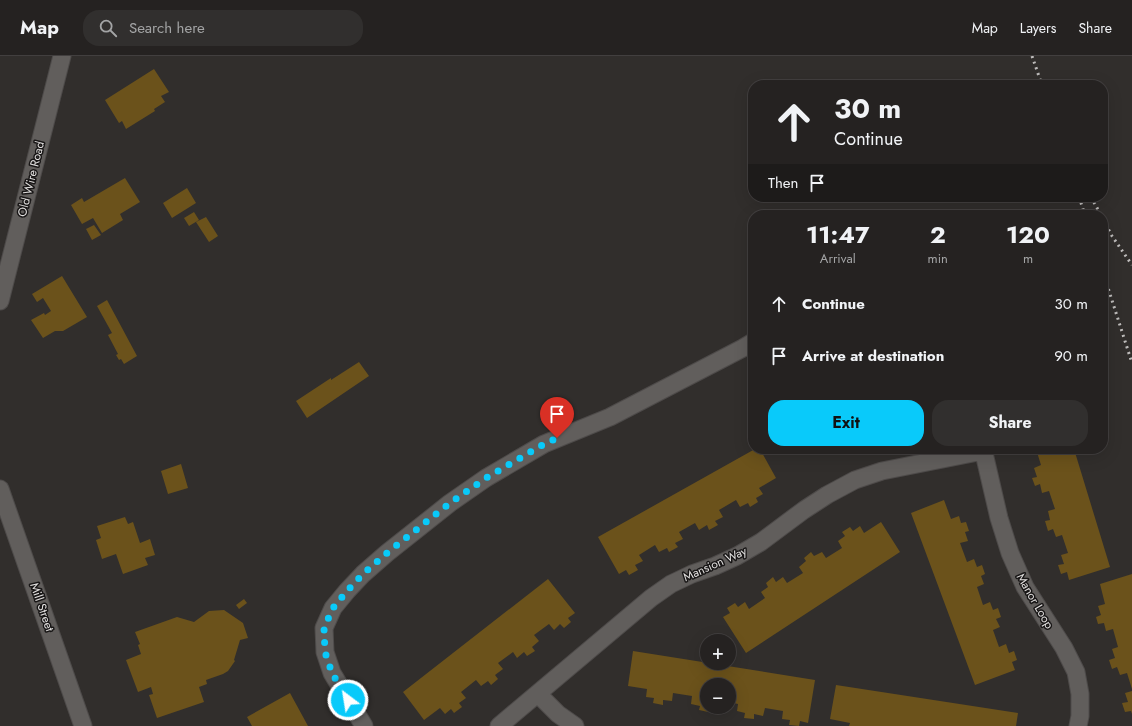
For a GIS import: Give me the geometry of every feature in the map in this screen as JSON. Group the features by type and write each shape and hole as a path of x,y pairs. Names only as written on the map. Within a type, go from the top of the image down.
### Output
{"street":[{"name":"Old Wire Road","path":"0,301 62,56"},
{"path":"364,726 332,673 325,652 324,628 333,608 363,574 450,503 486,478 544,444 610,417 748,345"},
{"name":"Mansion Way","path":"499,726 651,598 671,584 737,556 761,542 827,495 855,480 882,471 964,454"},
{"name":"Manor Loop","path":"984,454 1010,553 1025,587 1064,648 1076,672 1080,694 1080,716 1078,726"},
{"name":"Mill Street","path":"0,489 84,726"},
{"path":"538,694 558,714 575,726"}],"building":[{"path":"154,69 169,92 161,96 165,102 154,109 155,111 126,129 122,121 119,123 105,100"},
{"path":"125,178 140,202 120,214 123,220 102,233 93,218 82,224 71,205 82,198 84,202"},
{"path":"187,188 196,203 172,218 163,203"},
{"path":"194,212 199,220 189,226 184,218"},
{"path":"206,217 218,236 209,242 196,222"},
{"path":"94,225 101,235 92,240 86,229"},
{"path":"62,276 87,317 63,331 55,331 43,338 31,320 51,311 43,298 37,302 32,294"},
{"path":"107,300 137,356 124,364 116,355 118,354 108,335 112,333 97,306"},
{"path":"359,362 369,376 307,418 296,401"},
{"path":"748,453 763,454 776,478 759,488 763,494 756,498 758,502 750,507 748,503 740,507 736,500 719,510 723,517 715,521 718,525 709,530 707,525 699,530 695,523 679,532 683,539 675,543 678,547 669,552 667,548 659,552 655,545 639,555 643,561 635,565 638,570 629,575 626,570 619,574 598,537"},
{"path":"1038,454 1076,454 1110,567 1069,580 1067,572 1061,574 1058,565 1064,564 1061,555 1068,553 1062,535 1056,537 1053,529 1048,531 1045,521 1050,520 1048,511 1055,509 1049,491 1042,493 1040,484 1035,486 1032,478 1037,477 1034,468 1041,465"},
{"path":"181,464 188,488 168,494 161,471"},
{"path":"944,500 951,519 959,516 961,523 966,522 969,531 965,532 968,541 960,543 967,562 974,559 977,567 982,565 985,574 981,576 984,584 977,587 983,605 990,602 993,610 998,608 1001,617 996,619 1000,627 993,630 999,647 1006,644 1009,653 1014,651 1017,660 1012,662 1015,670 975,685 911,513"},
{"path":"125,517 128,524 133,522 140,543 150,539 155,555 145,558 148,565 123,574 116,554 102,559 96,540 101,538 97,526"},
{"path":"881,522 900,552 746,653 736,637 736,634 734,634 723,617 730,613 727,608 735,603 738,607 745,602 749,609 765,598 761,592 768,587 766,583 773,577 776,582 783,577 787,583 803,573 799,567 806,561 804,558 811,552 814,556 822,552 826,558 842,548 838,541 845,536 842,532 850,527 853,531 860,526 864,533"},
{"path":"1132,574 1132,689 1127,673 1120,675 1117,667 1112,669 1109,660 1115,658 1112,649 1118,647 1113,629 1106,631 1104,623 1098,624 1096,617 1101,615 1098,606 1105,604 1100,584"},
{"path":"548,579 575,613 568,618 571,622 564,628 560,624 554,630 549,624 534,635 539,641 532,647 535,651 527,656 524,652 517,658 513,652 498,663 503,669 495,675 498,679 491,685 488,681 481,686 476,680 461,692 466,698 459,703 462,707 454,713 451,709 445,714 440,708 424,720 403,692"},
{"path":"244,599 247,603 239,609 236,605"},
{"path":"224,610 243,623 248,638 240,640 234,660 235,661 228,671 206,680 207,684 199,687 204,702 157,718 149,695 153,694 151,687 138,692 126,660 141,654 138,645 140,644 135,632 177,617 194,622 209,611"},
{"path":"633,651 700,662 700,670 736,670 736,667 815,680 808,723 800,721 799,726 789,725 790,720 782,719 783,711 765,708 763,716 754,714 754,719 744,718 745,713 737,711 738,704 736,704 736,678 700,678 700,706 691,704 692,696 673,693 672,701 663,700 663,705 653,703 654,698 646,697 647,689 628,686"},
{"path":"836,685 1018,713 1016,726 849,726 850,723 830,719"},
{"path":"1132,691 1132,714 1131,711 1125,712 1122,703 1128,702 1125,693"},
{"path":"290,693 308,726 252,726 247,717"}],"railway":[{"path":"1032,56 1040,80"},
{"path":"1081,202 1083,210"},
{"path":"1094,202 1098,210"},
{"path":"1108,228 1132,265"},
{"path":"1108,288 1132,363"}],"route":[{"path":"348,700 332,673 325,652 324,628 333,608 363,574 450,503 486,478 557,438"}]}
